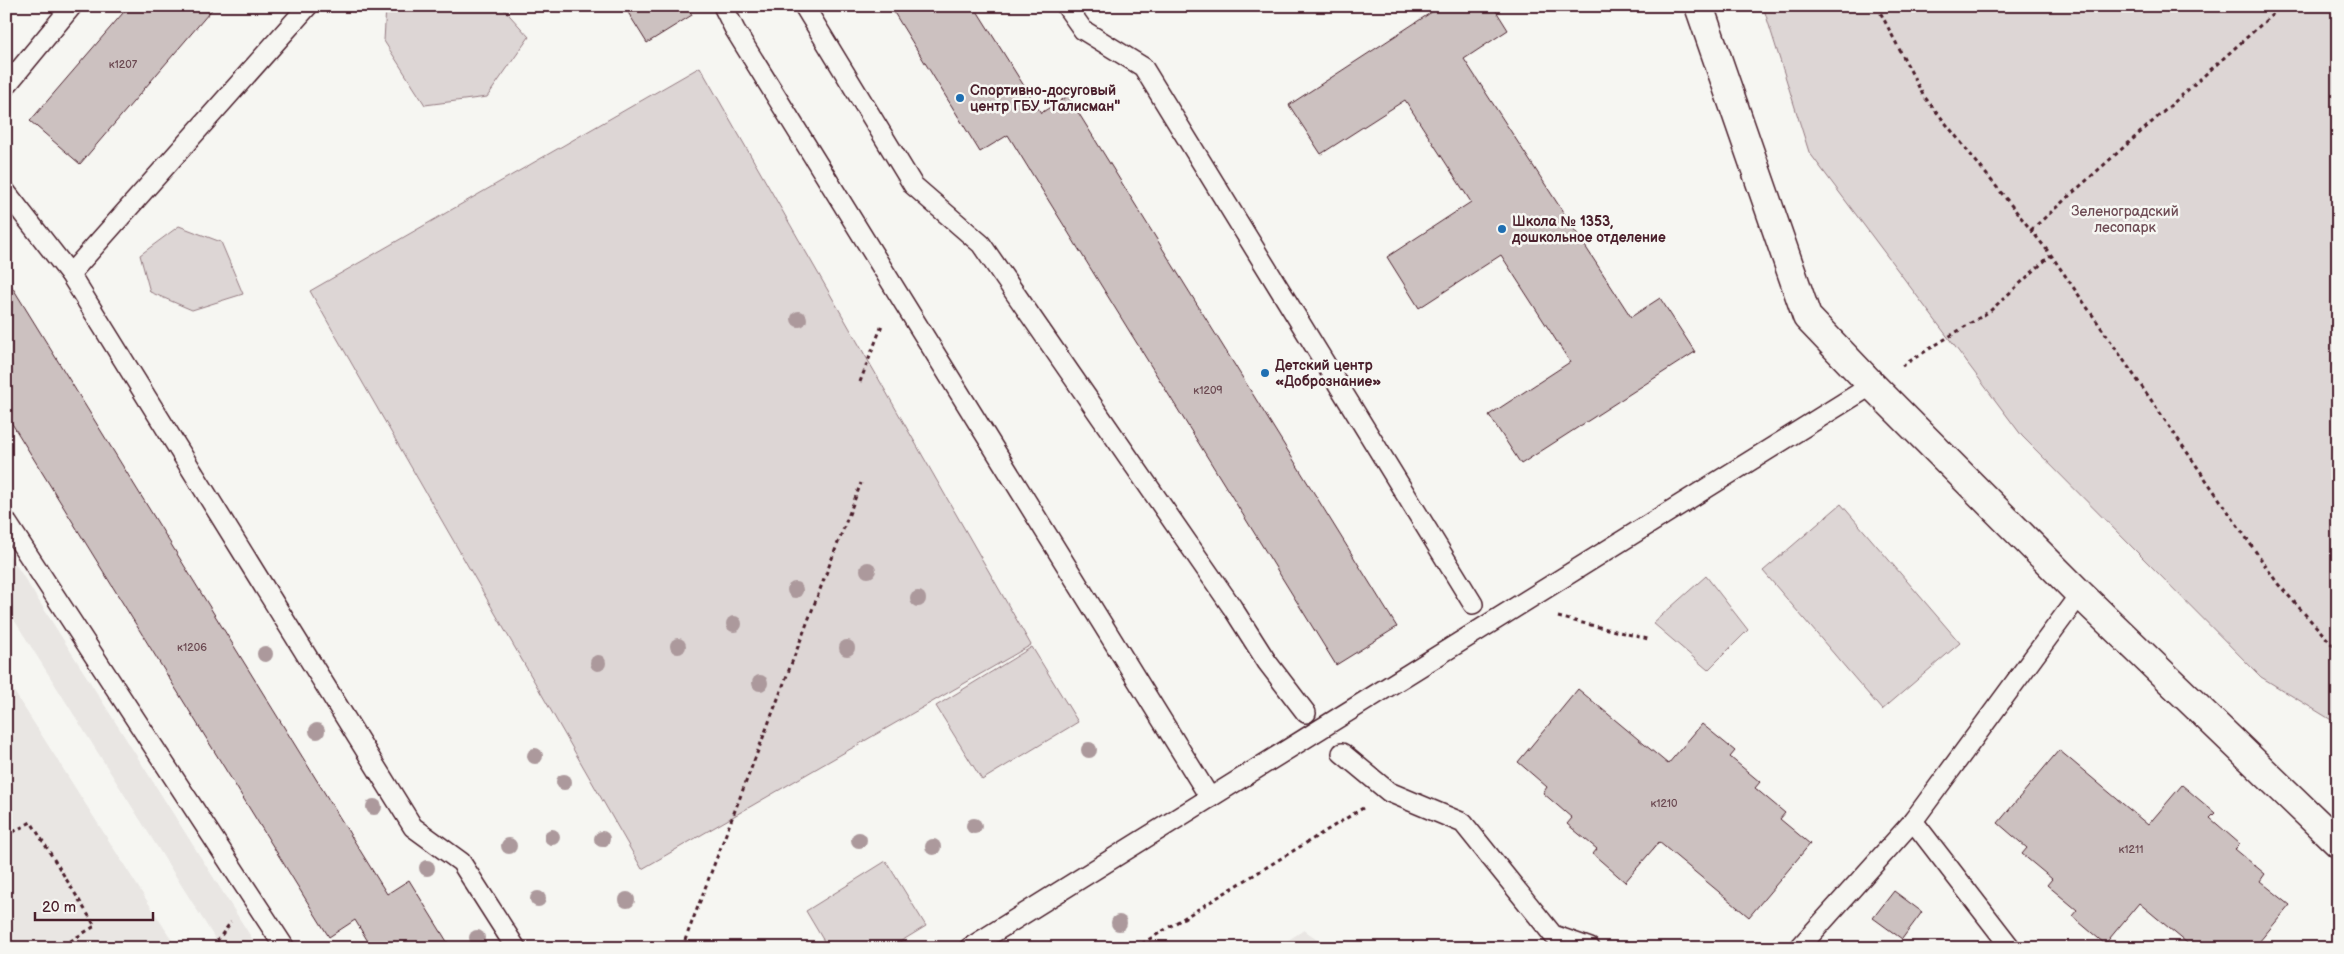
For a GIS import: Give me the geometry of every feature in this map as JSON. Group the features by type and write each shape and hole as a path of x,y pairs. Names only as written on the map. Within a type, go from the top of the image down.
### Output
{"street":[{"path":"1699,6 1807,317 2080,594 2338,843"}],"lane":[{"path":"6,86 72,6"},
{"path":"70,274 308,6"},
{"path":"724,6 735,30 895,292 1210,798"},
{"path":"804,6 913,185 981,244 1232,607 1267,662 1306,713"},
{"path":"1066,6 1083,30 1142,67 1473,604"},
{"path":"6,192 70,274 413,827 461,862 516,948"},
{"path":"969,948 1872,385"},
{"path":"6,521 285,948"},
{"path":"1799,948 1913,821 2080,594"},
{"path":"1342,753 1389,792 1463,823 1553,936 1590,948"},
{"path":"1913,821 2011,948"}],"path":[{"path":"1877,6 1923,95 2051,255 2278,584 2338,651"},
{"path":"2031,230 2282,6"},
{"path":"1872,385 1990,311 2051,255"},
{"path":"860,382 895,292"},
{"path":"682,948 861,483"},
{"path":"1516,607 1648,639"},
{"path":"1135,948 1389,792"},
{"path":"6,836 31,822 95,926 59,948"}],"shaded area":[{"path":"6,549 258,948 221,948 6,607"},
{"path":"6,679 177,948 6,948"},
{"path":"1304,930 1330,948 1276,948"}],"green space":[{"path":"386,6 501,6 529,37 487,97 425,105 384,41"},
{"name":"Зеленоградский лесопарк","path":"1763,6 2338,6 2338,724 2261,677 2022,436 1809,152"},
{"path":"700,67 1031,645 642,869 310,291"},
{"path":"179,226 221,242 243,294 192,310 150,292 140,255"},
{"path":"1841,504 1960,643 1882,710 1763,571"},
{"path":"1706,576 1748,630 1708,670 1653,623"},
{"path":"1032,647 1078,722 982,780 936,706"},
{"path":"886,861 926,926 890,948 828,948 806,911"}],"building":[{"path":"129,6 215,6 80,164 30,121"},
{"path":"624,6 687,6 692,15 647,43"},
{"path":"890,6 974,6 1041,113 1068,96 1397,627 1336,665 1008,135 980,152"},
{"name":"Школа № 1353, дошкольное отделение","path":"1441,6 1493,6 1508,30 1464,59 1631,317 1660,298 1695,352 1521,464 1489,415 1570,362 1501,255 1419,308 1387,257 1471,202 1405,100 1321,154 1289,105"},
{"path":"6,277 387,894 409,880 451,948 372,948 355,920 329,937 6,414"},
{"path":"1578,689 1668,764 1702,724 1735,751 1730,757 1760,782 1755,788 1785,813 1780,819 1810,844 1749,917 1659,842 1625,882 1593,854 1597,849 1567,824 1572,818 1543,793 1547,787 1518,762"},
{"path":"2059,750 2148,825 2182,785 2215,813 2210,818 2240,844 2235,849 2265,874 2260,881 2290,905 2254,948 2193,948 2139,903 2105,944 2072,916 2077,910 2047,885 2052,879 2022,854 2027,848 1998,823"},
{"path":"1894,891 1922,912 1902,939 1873,918"}],"place":[{"name":"Спортивно-досуговый центр ГБУ \"Талисман\"","path":"960,98"},
{"name":"Школа № 1353, дошкольное отделение","path":"1502,229"},
{"name":"Детский центр «Добрознание»","path":"1265,373"}]}
